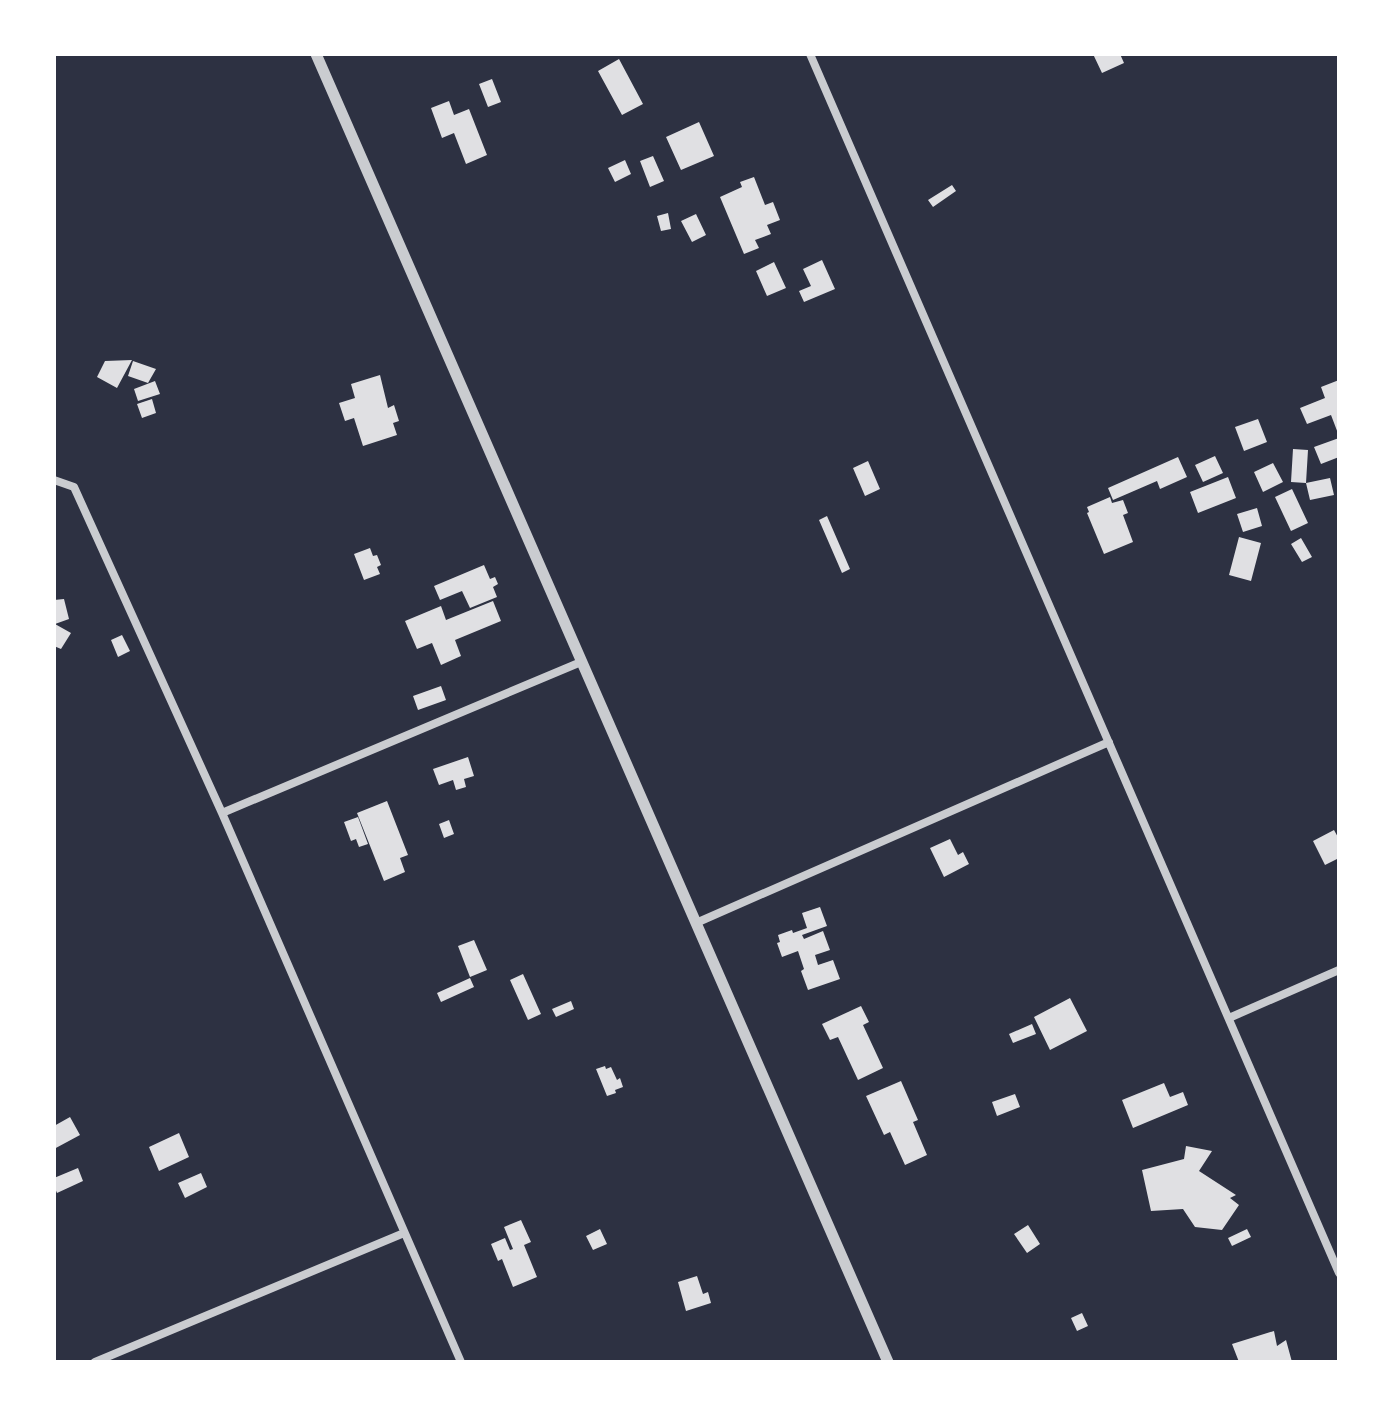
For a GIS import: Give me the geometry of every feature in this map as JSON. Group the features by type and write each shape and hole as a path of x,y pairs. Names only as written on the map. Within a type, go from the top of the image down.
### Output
{"street":[{"path":"316,54 888,1362"},
{"path":"810,54 1339,1273"},
{"path":"54,480 74,487 222,813 461,1362"},
{"path":"222,813 581,662"},
{"path":"696,923 1109,742"},
{"path":"1229,1018 1339,970"},
{"path":"95,1362 404,1233"}],"building":[{"path":"1093,54 1120,54 1124,63 1102,73"},
{"path":"619,59 643,104 622,115 598,71"},
{"path":"492,79 501,102 488,107 479,84"},
{"path":"449,101 454,115 469,109 487,155 466,164 454,133 442,138 431,108"},
{"path":"699,122 714,156 681,170 666,137"},
{"path":"653,156 664,181 650,187 640,161"},
{"path":"625,160 631,174 615,182 608,168"},
{"path":"754,177 765,205 773,202 780,220 767,225 771,234 755,240 759,248 744,254 720,197 742,187 740,182"},
{"path":"952,185 956,191 933,207 928,200"},
{"path":"668,213 671,229 661,231 657,216"},
{"path":"696,214 706,235 692,242 681,221"},
{"path":"822,260 835,289 804,302 799,291 811,286 803,269"},
{"path":"774,262 786,288 767,296 756,271"},
{"path":"132,360 117,388 97,377 105,361"},
{"path":"133,361 156,369 148,383 128,376"},
{"path":"380,375 388,408 394,405 399,421 393,423 397,435 363,446 354,418 345,421 339,403 355,398 351,384"},
{"path":"1339,380 1339,436 1331,415 1307,424 1300,408 1325,398 1321,387"},
{"path":"155,381 160,394 138,401 134,389"},
{"path":"152,399 156,413 142,418 137,404"},
{"path":"1258,419 1267,442 1244,451 1235,427"},
{"path":"1339,438 1339,457 1321,464 1314,447"},
{"path":"1293,449 1308,450 1306,483 1291,482"},
{"path":"1215,456 1223,473 1203,482 1195,465"},
{"path":"1178,457 1187,477 1160,489 1157,481 1113,500 1108,488"},
{"path":"868,461 880,489 865,496 853,468"},
{"path":"1273,463 1283,482 1263,492 1254,472"},
{"path":"1228,477 1236,498 1198,513 1190,492"},
{"path":"1330,478 1334,495 1310,500 1306,483"},
{"path":"1292,489 1308,523 1291,531 1275,497"},
{"path":"1110,497 1112,503 1123,500 1128,513 1123,515 1133,542 1104,554 1087,507"},
{"path":"1257,508 1262,526 1243,532 1237,514"},
{"path":"827,516 850,569 842,573 819,520"},
{"path":"1239,537 1261,543 1251,581 1229,575"},
{"path":"1301,538 1312,557 1302,562 1291,544"},
{"path":"370,548 381,565 377,567 380,574 364,580 354,554"},
{"path":"484,565 490,579 495,577 498,584 493,587 497,597 470,608 462,591 440,600 434,586"},
{"path":"64,599 69,619 55,624 71,633 61,649 54,646 54,600"},
{"path":"493,601 501,621 455,640 461,656 441,665 432,643 417,649 405,621 441,606 446,620"},
{"path":"122,635 130,651 118,657 111,640"},
{"path":"441,686 446,700 418,710 413,696"},
{"path":"468,757 474,776 464,779 466,787 456,790 453,780 439,785 433,769"},
{"path":"387,801 408,855 400,858 405,872 384,881 357,813"},
{"path":"358,817 368,844 359,847 356,839 351,841 344,822"},
{"path":"449,820 454,834 444,838 439,824"},
{"path":"1334,830 1339,839 1339,858 1325,865 1313,841"},
{"path":"950,839 958,855 963,852 969,864 944,877 930,848"},
{"path":"820,907 827,926 802,935 804,939 823,931 830,950 815,955 818,965 833,960 840,979 808,990 798,951 782,957 777,943 780,942 778,935 807,928 802,913"},
{"path":"474,940 487,970 470,977 458,946"},
{"path":"523,974 541,1014 528,1020 510,980"},
{"path":"470,978 474,987 441,1002 437,993"},
{"path":"1070,998 1087,1031 1050,1050 1034,1017"},
{"path":"571,1001 574,1009 556,1017 552,1009"},
{"path":"861,1006 869,1022 863,1025 883,1068 858,1080 838,1037 830,1040 822,1024"},
{"path":"1032,1024 1036,1034 1013,1043 1009,1034"},
{"path":"605,1066 606,1069 611,1067 623,1087 607,1096 596,1069"},
{"path":"901,1081 918,1120 913,1122 927,1155 905,1165 890,1132 884,1135 866,1096"},
{"path":"1164,1083 1170,1097 1183,1092 1188,1105 1133,1128 1122,1100"},
{"path":"1015,1094 1020,1107 997,1116 992,1102"},
{"path":"70,1117 80,1135 54,1149 54,1126"},
{"path":"179,1133 189,1157 159,1171 149,1147"},
{"path":"1186,1146 1212,1151 1199,1171 1236,1195 1230,1198 1239,1205 1222,1230 1195,1227 1183,1209 1151,1211 1142,1170 1184,1159"},
{"path":"78,1168 83,1181 57,1193 54,1178"},
{"path":"201,1173 207,1187 185,1198 178,1183"},
{"path":"521,1220 531,1242 524,1245 537,1277 513,1287 502,1259 498,1261 491,1244 505,1238 510,1250 513,1249 504,1227"},
{"path":"1028,1225 1040,1244 1027,1253 1014,1234"},
{"path":"600,1229 607,1244 593,1250 586,1236"},
{"path":"1247,1229 1251,1237 1232,1246 1228,1238"},
{"path":"697,1276 703,1294 708,1292 711,1303 686,1311 678,1282"},
{"path":"1082,1313 1088,1326 1077,1331 1071,1318"},
{"path":"1274,1331 1277,1346 1286,1340 1292,1362 1239,1362 1232,1344"}]}
